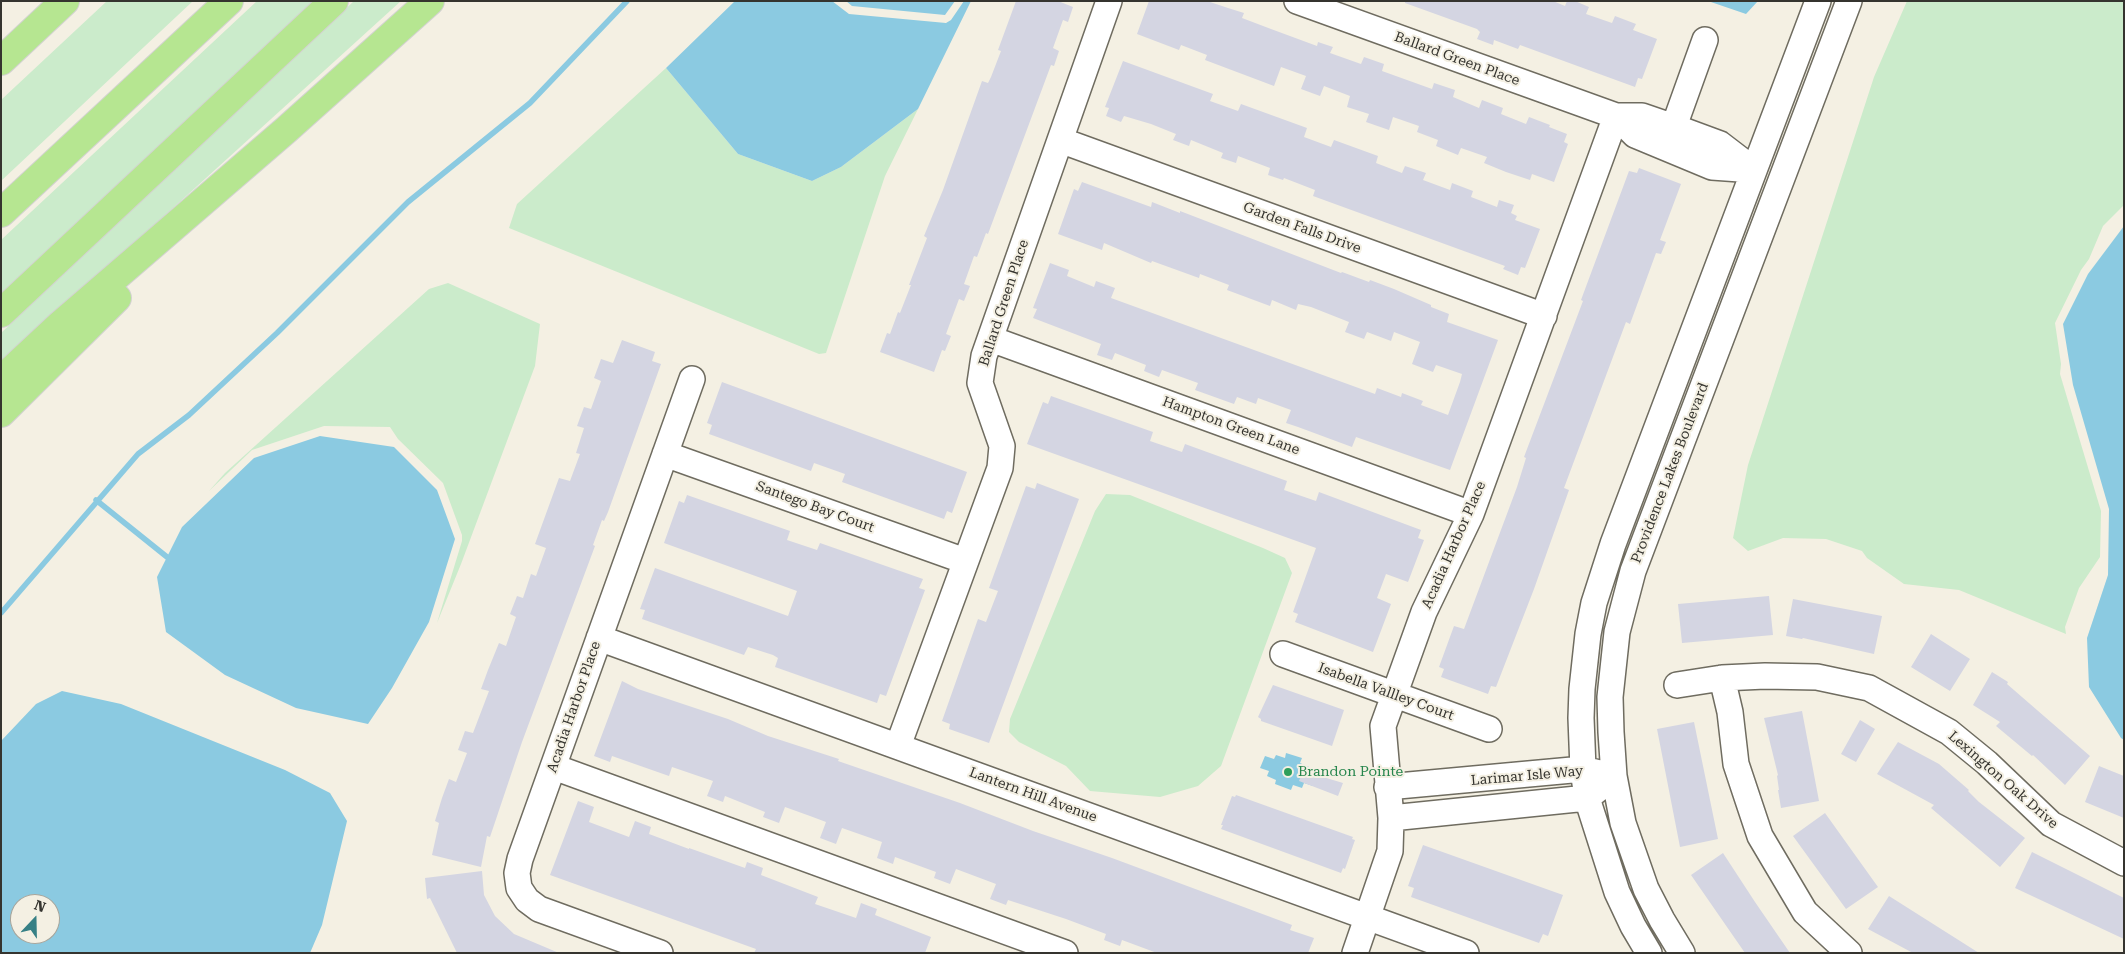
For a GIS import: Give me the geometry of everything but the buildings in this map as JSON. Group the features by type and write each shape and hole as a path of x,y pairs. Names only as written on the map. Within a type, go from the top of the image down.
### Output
{"highway":[{"path":"1,61 65,1"},
{"path":"1,213 229,1"},
{"path":"1,314 334,1"},
{"path":"1,380 61,324 286,130 430,1"},
{"path":"1,413 286,130"}],"street":[{"name":"Ballard Green Place","path":"898,746 1000,468 1002,446 980,383 984,356 1109,1"},
{"name":"Ballard Green Place","path":"1297,1 1616,116"},
{"name":"Providence Lakes Boulevard","path":"1649,953 1633,926 1617,892 1587,798 1583,769 1582,689 1588,634 1594,603 1613,544 1818,1"},
{"name":"Providence Lakes Boulevard","path":"1682,953 1654,905 1633,856 1623,823 1614,776 1610,697 1612,663 1624,602 1633,570 1848,1"},
{"path":"1670,137 1705,40"},
{"path":"1616,116 1635,135 1670,137 1712,167 1754,170 1781,179"},
{"name":"Acadia Harbor Place","path":"1355,953 1390,851 1391,818 1383,726 1424,612 1471,514 1616,116"},
{"name":"Garden Falls Drive","path":"1060,140 1544,316"},
{"name":"Hampton Green Lane","path":"991,339 1471,514"},
{"name":"Acadia Harbor Place","path":"660,953 539,909 527,900 519,888 517,873 520,858 692,379"},
{"name":"Santego Bay Court","path":"665,454 965,561"},
{"name":"Lantern Hill Avenue","path":"599,638 1466,953"},
{"name":"Isabella Vallley Court","path":"1284,654 1489,729"},
{"name":"Lexington Oak Drive","path":"1677,685 1722,678 1817,677 1869,688 1949,732 1987,763 2051,824 2124,863"},
{"path":"1722,678 1730,712 1736,764 1760,836 1805,912 1849,953"},
{"path":"554,767 1065,953"},
{"name":"Larimar Isle Way","path":"1387,788 1445,784 1583,769 1614,776"},
{"name":"Larimar Isle Way","path":"1391,818 1587,798 1614,776"},
{"path":"1445,784 1449,812"}],"green space":[{"path":"107,1 193,1 1,181 1,100"},
{"path":"257,1 314,1 1,298 1,240"},
{"path":"354,1 401,1 108,267 1,369 1,333"},
{"path":"1907,1 2124,1 2124,205 2103,226 2089,259 2081,270 2055,323 2061,364 2060,374 2101,511 2100,557 2079,588 2065,627 2066,634 1959,590 1904,584 1867,558 1862,551 1826,539 1783,538 1748,551 1733,538 1748,465 1874,77"},
{"path":"666,68 738,154 812,181 841,167 918,109 885,176 826,353 819,354 509,228 517,204"},
{"path":"448,283 540,324 535,366 437,623 462,541 462,535 443,483 398,439 390,427 324,426 252,450 209,491 225,473 429,289"},
{"path":"1106,494 1130,495 1263,548 1285,558 1292,573 1221,766 1198,786 1160,797 1090,791 1066,766 1019,742 1009,732 1010,719 1095,511"}],"water":[{"path":"735,1 832,1 849,14 946,23 951,20 964,1 971,1 918,109 841,167 812,181 738,154 666,68"},
{"path":"846,1 955,1 945,15 852,6"},
{"path":"1708,1 1758,1 1746,14"},
{"path":"2124,226 2124,740 2089,687 2087,638 2108,575 2109,509 2073,385 2063,324 2088,274"},
{"path":"320,436 394,447 437,490 455,539 429,622 392,688 368,724 296,708 225,675 166,632 157,577 182,527 254,458"},
{"path":"62,691 121,704 285,770 330,793 347,821 322,925 310,953 1,953 1,741 36,704"},
{"name":"Brandon Pointe","path":"1286,753 1302,758 1300,763 1309,767 1307,772 1317,775 1313,786 1304,783 1302,788 1293,785 1291,790 1275,784 1276,780 1267,776 1269,771 1260,768 1265,756 1274,759 1276,755 1285,758"}],"waterway":[{"path":"1,613 138,454 189,415 277,333 408,202 530,103 627,1"},
{"path":"96,500 167,557"}],"place":[{"name":"Brandon Pointe","path":"1288,772"}]}
